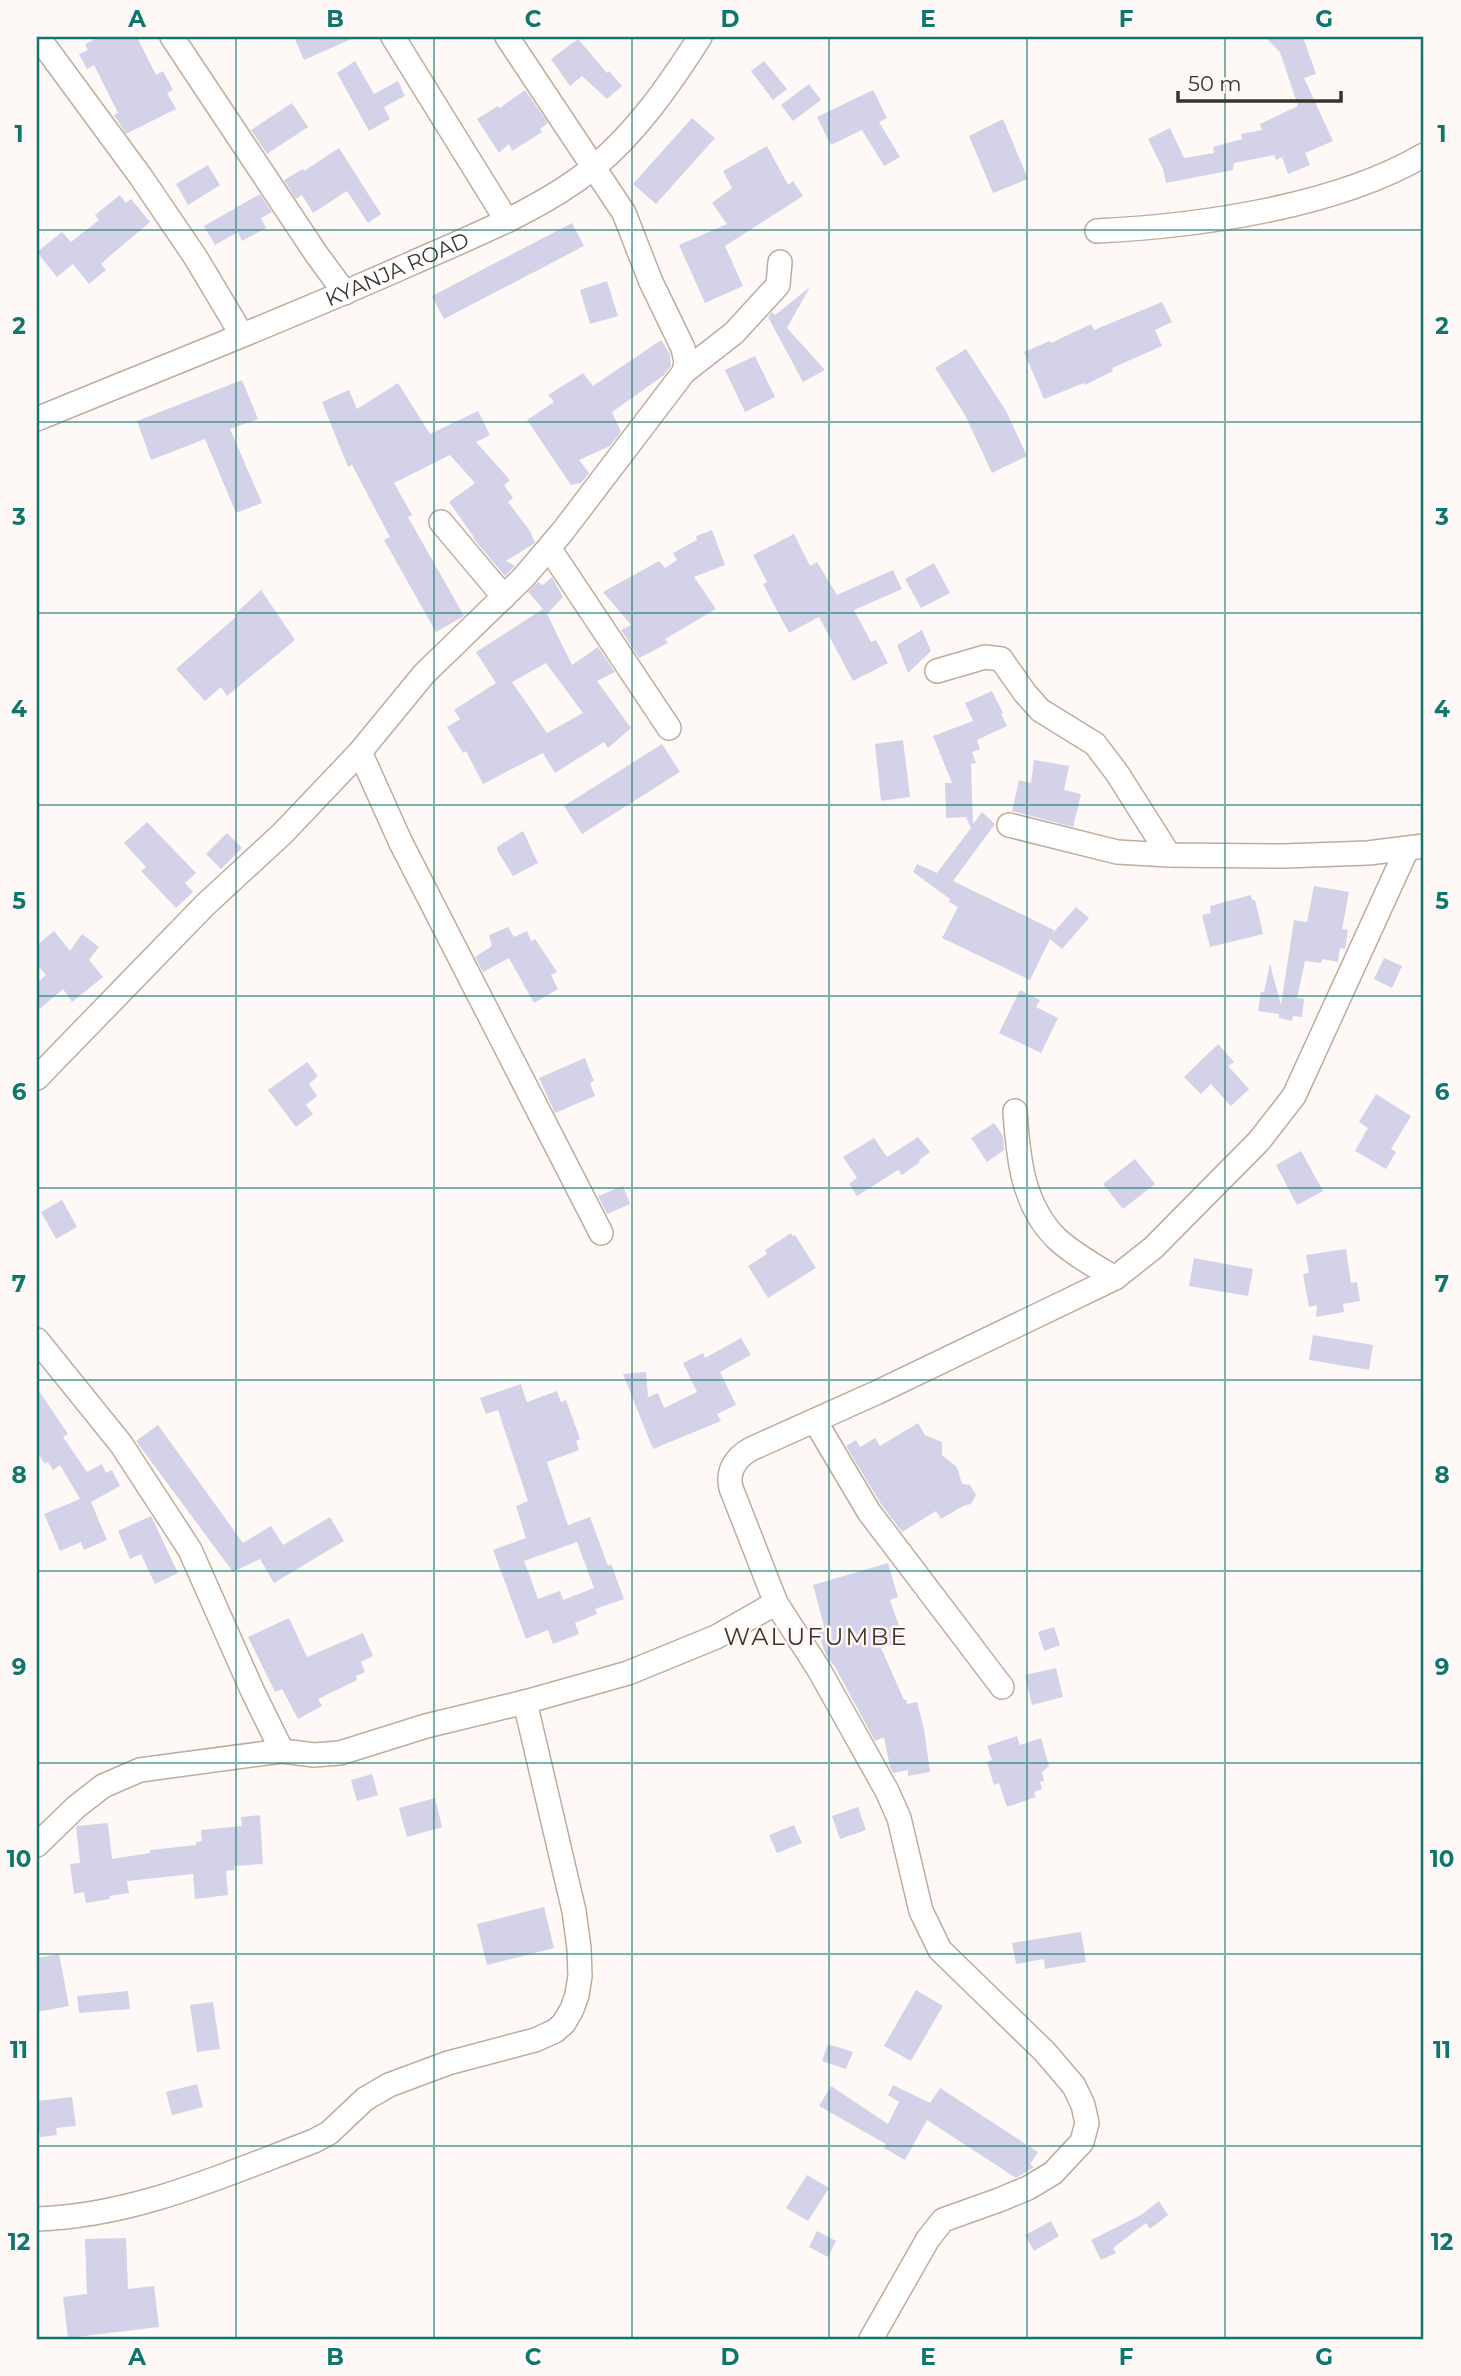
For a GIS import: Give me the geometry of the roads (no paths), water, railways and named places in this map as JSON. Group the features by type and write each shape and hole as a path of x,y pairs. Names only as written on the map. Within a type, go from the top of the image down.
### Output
{"street":[{"path":"38,37 197,258 242,335"},
{"path":"172,37 345,293"},
{"path":"393,37 507,221"},
{"path":"507,37 624,213 651,282 683,348 686,362 684,372"},
{"name":"KYANJA ROAD","path":"37,419 345,293 507,221 557,194 594,167 637,126 700,37"},
{"path":"1097,231 1202,220 1312,201 1381,177 1424,155"},
{"path":"37,1078 99,1016 156,953 247,864 283,833 360,752 424,674 504,597 549,548 684,372 734,333 778,285 780,262"},
{"path":"441,522 504,597"},
{"path":"549,548 669,728"},
{"path":"937,670 985,657 1001,659 1040,710 1095,744 1117,773 1169,855"},
{"path":"360,752 401,842 601,1233"},
{"path":"1009,825 1116,852 1169,855 1284,856 1416,847"},
{"path":"871,2339 928,2239 943,2220 1009,2196 1053,2173 1082,2142 1087,2123 1083,2105 1074,2086 1045,2052 940,1950 921,1912 899,1818 887,1791 818,1668 776,1602 731,1488 730,1473 743,1454 1115,1278 1153,1248 1259,1141 1294,1096 1416,847"},
{"path":"1015,1111 1021,1175 1038,1211 1056,1237 1115,1278"},
{"path":"37,1340 121,1444 190,1550 282,1751"},
{"path":"815,1421 869,1512 1002,1687"},
{"path":"37,1845 83,1801 103,1786 140,1770 282,1751 314,1755 340,1753 426,1726 592,1684 660,1661 716,1637 776,1602"},
{"path":"37,2219 100,2213 176,2193 314,2141 329,2133 365,2099 410,2075 535,2040 555,2031 564,2023 578,1995 579,1948 574,1911 525,1702"}],"district":[{"name":"WALUFUMBE","path":"816,1637"}]}
